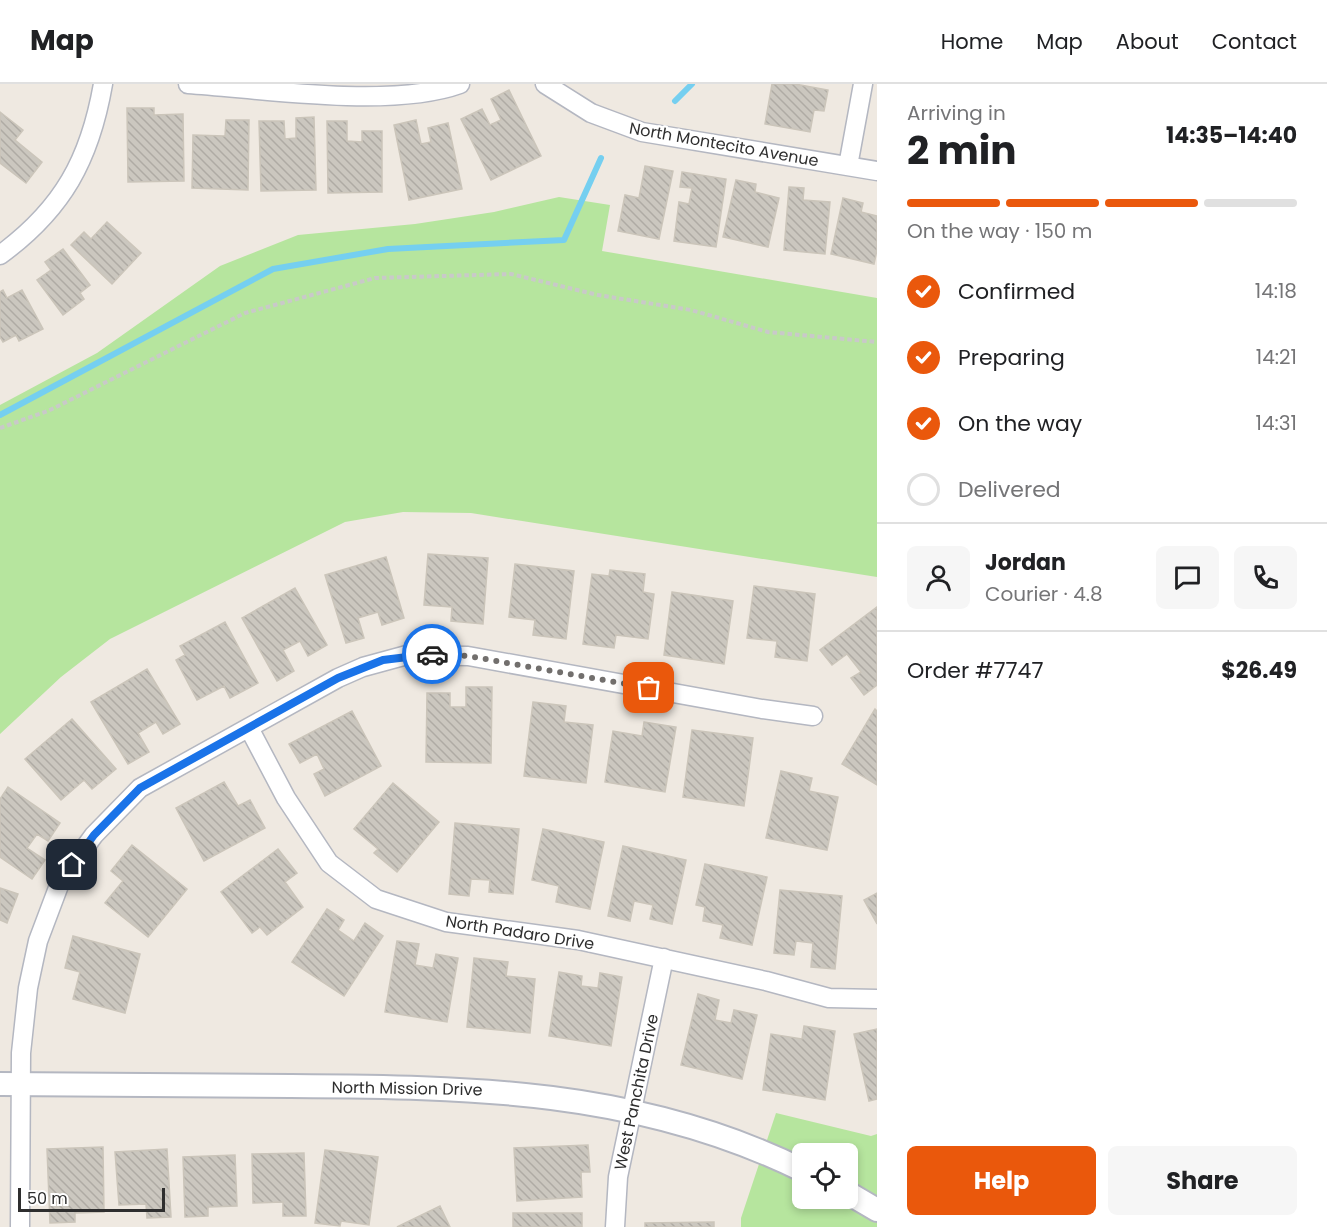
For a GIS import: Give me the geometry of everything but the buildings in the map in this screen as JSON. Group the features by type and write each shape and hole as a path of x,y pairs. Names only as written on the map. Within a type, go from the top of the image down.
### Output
{"street":[{"path":"0,255 42,220 69,185 93,132 103,84"},
{"path":"188,84 349,89 411,94 438,91 460,84"},
{"name":"North Montecito Avenue","path":"545,84 591,113 642,132 877,171"},
{"path":"848,166 863,84"},
{"path":"20,1227 10,1084 39,941 61,880 94,835 140,788 338,678 363,667 407,655 468,656 762,709 813,716"},
{"name":"North Padaro Drive","path":"249,728 286,798 329,863 376,899 446,921 578,940 664,958 829,998 877,999"},
{"name":"West Panchita Drive","path":"615,1227 618,1177 630,1111 664,958"},
{"name":"North Mission Drive","path":"10,1084 486,1090 550,1096 630,1111 739,1143 792,1166"},
{"path":"858,1199 877,1210"}],"path":[{"path":"0,428 48,411 245,313 375,278 511,274 598,295 691,310 768,332 877,342"}],"green space":[{"path":"559,197 610,205 602,251 877,298 877,577 471,513 403,512 345,522 110,639 61,677 0,734 0,405 97,353 220,266 298,235 415,224 494,212"},
{"path":"776,1113 871,1136 877,1134 877,1227 741,1227 741,1218"}],"waterway":[{"path":"675,101 692,84"},
{"path":"0,415 273,269 388,249 564,240 601,158"}],"way so far":[{"path":"432,654 468,656 649,688"}],"route":[{"path":"72,865 94,835 140,788 338,678 383,660 407,655 432,654"}]}
